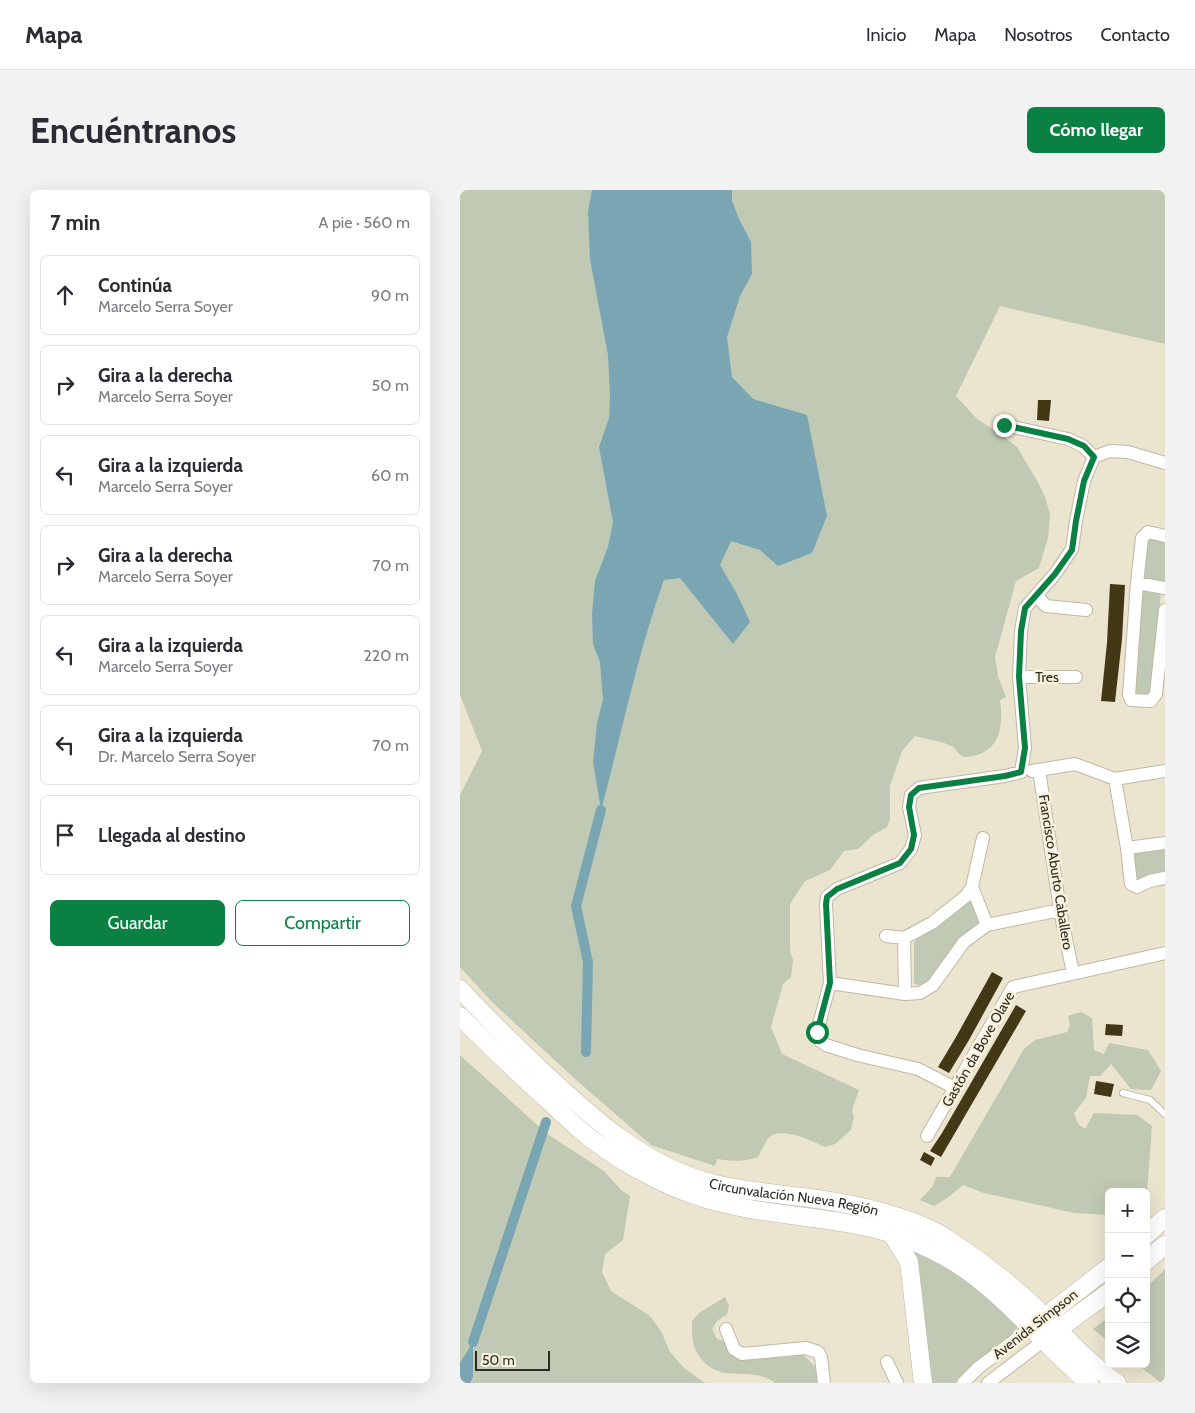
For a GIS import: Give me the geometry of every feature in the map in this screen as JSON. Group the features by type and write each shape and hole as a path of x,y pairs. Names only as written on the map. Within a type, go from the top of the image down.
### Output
{"main road":[{"name":"Circunvalación Nueva Región","path":"460,989 475,1006 555,1083 586,1112 616,1135 709,1191 765,1212 852,1224 892,1234 945,1257 1002,1299 1089,1383"},
{"name":"Circunvalación Nueva Región","path":"460,1016 578,1128 607,1151 628,1163 674,1187 709,1191 751,1191 818,1199 897,1215 940,1234 1007,1282 1093,1365 1117,1383"},
{"path":"1148,1233 1165,1218"},
{"path":"892,1234 909,1262 923,1383"},
{"path":"1150,1257 1165,1244"},
{"name":"Avenida Simpson","path":"1037,1334 1105,1271"},
{"name":"Avenida Simpson","path":"1051,1323 1105,1294"}],"street":[{"path":"1004,425 1068,439 1084,446 1094,457"},
{"path":"1021,772 1025,748 1019,677 1021,631 1025,608 1037,596 1072,550 1084,481 1094,457 1110,451 1128,452 1165,462"},
{"path":"1165,536 1148,532 1142,538 1131,700 1151,701 1156,694 1165,610"},
{"path":"1138,583 1165,588"},
{"path":"1037,596 1046,606 1086,610"},
{"name":"Tres","path":"1019,677 1076,677"},
{"path":"955,1088 918,1069 857,1055 826,1045 820,1041 817,1032 830,983 827,897 837,889 900,863 911,849 914,835 909,807 911,795 919,788 1075,764 1115,779 1165,772"},
{"name":"Francisco Aburto Caballero","path":"1039,770 1060,910 1073,974"},
{"path":"1115,779 1131,884 1137,887 1150,881 1165,878"},
{"path":"886,936 904,938 932,923 954,908 966,896 972,887 983,838"},
{"path":"1127,848 1165,843"},
{"path":"972,887 988,925"},
{"path":"830,983 905,994 920,993 933,985 964,942 988,925 1060,910"},
{"path":"904,938 905,994"},
{"name":"Gastón da Bove Olave","path":"927,1136 1014,987 1163,957"},
{"path":"726,1330 734,1349 742,1354 806,1348 818,1352 821,1357 824,1383"},
{"name":"Avenida Simpson","path":"963,1383 978,1368 1037,1334"},
{"name":"Avenida Simpson","path":"988,1383 1037,1334"},
{"path":"887,1362 898,1383"}],"lane":[{"path":"1123,1093 1150,1100 1165,1114"}],"green space":[{"path":"460,190 1165,190 1165,344 1000,306 956,396 977,419 1017,447 1045,497 1050,514 1048,538 1039,568 1016,581 995,657 998,676 1006,697 1000,700 1001,725 996,740 985,752 965,757 953,747 939,741 915,736 902,751 890,786 890,819 887,827 873,835 858,849 844,851 830,870 805,881 790,904 790,951 793,960 791,977 783,984 771,1027 782,1054 859,1090 852,1110 854,1117 851,1130 835,1144 825,1147 795,1135 772,1135 767,1140 758,1157 738,1161 717,1159 715,1166 651,1145 574,1078 492,1002 460,967 460,795 482,751 460,695"},
{"path":"1150,536 1165,540 1165,582 1141,580 1145,543"},
{"path":"1142,590 1161,592 1151,692 1148,697 1135,696"},
{"path":"1165,848 1165,873 1142,881 1136,878 1133,851"},
{"path":"970,898 979,922 961,938 931,979 926,983 918,985 914,983 914,943 919,935 944,922"},
{"path":"1081,1012 1092,1018 1094,1050 1104,1054 1109,1043 1148,1050 1161,1071 1151,1090 1131,1089 1111,1064 1100,1076 1090,1076 1086,1098 1074,1113 1078,1124 1085,1129 1094,1113 1137,1115 1152,1126 1147,1188 1105,1188 1105,1215 1074,1213 984,1193 963,1185 934,1206 920,1200 933,1186 936,1177 950,1177 1024,1049 1035,1040 1067,1032 1070,1025 1068,1016"},
{"path":"460,1055 546,1133 604,1171 621,1190 630,1196 623,1240 605,1254 602,1272 611,1291 650,1316 661,1331 670,1352 684,1368 705,1383 460,1383"},
{"path":"907,1245 916,1248 977,1286 1017,1324 1017,1331 964,1373 955,1383 928,1383"},
{"path":"1165,1269 1165,1383 1161,1383 1142,1368 1150,1368 1150,1284"},
{"path":"725,1297 729,1306 727,1314 717,1321 712,1329 717,1339 726,1342 730,1352 801,1353 817,1368 819,1383 775,1383 757,1375 731,1374 714,1370 706,1364 695,1349 692,1321 699,1313"},
{"path":"1105,1320 1105,1339 1093,1329"}],"water":[{"path":"592,190 732,190 732,201 751,242 752,274 740,296 727,337 732,377 753,399 807,415 827,516 812,553 778,566 760,550 731,541 720,565 737,594 750,622 733,644 680,578 664,580 638,665 601,810 593,762 597,724 603,699 600,662 593,644 592,613 595,581 608,547 613,522 599,447 609,418 610,396 608,355 590,259 588,212"},
{"path":"473,1342 473,1377 470,1383 460,1383 460,1363"}],"building":[{"path":"1038,400 1051,400 1049,421 1037,420"},
{"path":"1110,584 1125,585 1122,639 1115,702 1101,701 1107,643"},
{"path":"992,972 1003,978 949,1073 938,1067"},
{"path":"1016,1005 1026,1011 941,1157 930,1151"},
{"path":"1106,1024 1123,1025 1122,1036 1105,1035"},
{"path":"1096,1081 1114,1084 1111,1097 1094,1094"},
{"path":"924,1152 935,1158 931,1166 920,1160"}],"waterway":[{"path":"586,1052 588,962 576,906 601,810"},
{"path":"473,1342 546,1122"}],"route":[{"path":"817,1032 830,983 827,897 837,889 900,863 911,849 914,835 909,807 911,795 919,788 1021,772 1025,748 1019,677 1021,631 1025,608 1055,574 1072,550 1084,481 1094,457 1084,446 1068,439 1004,425"}]}
